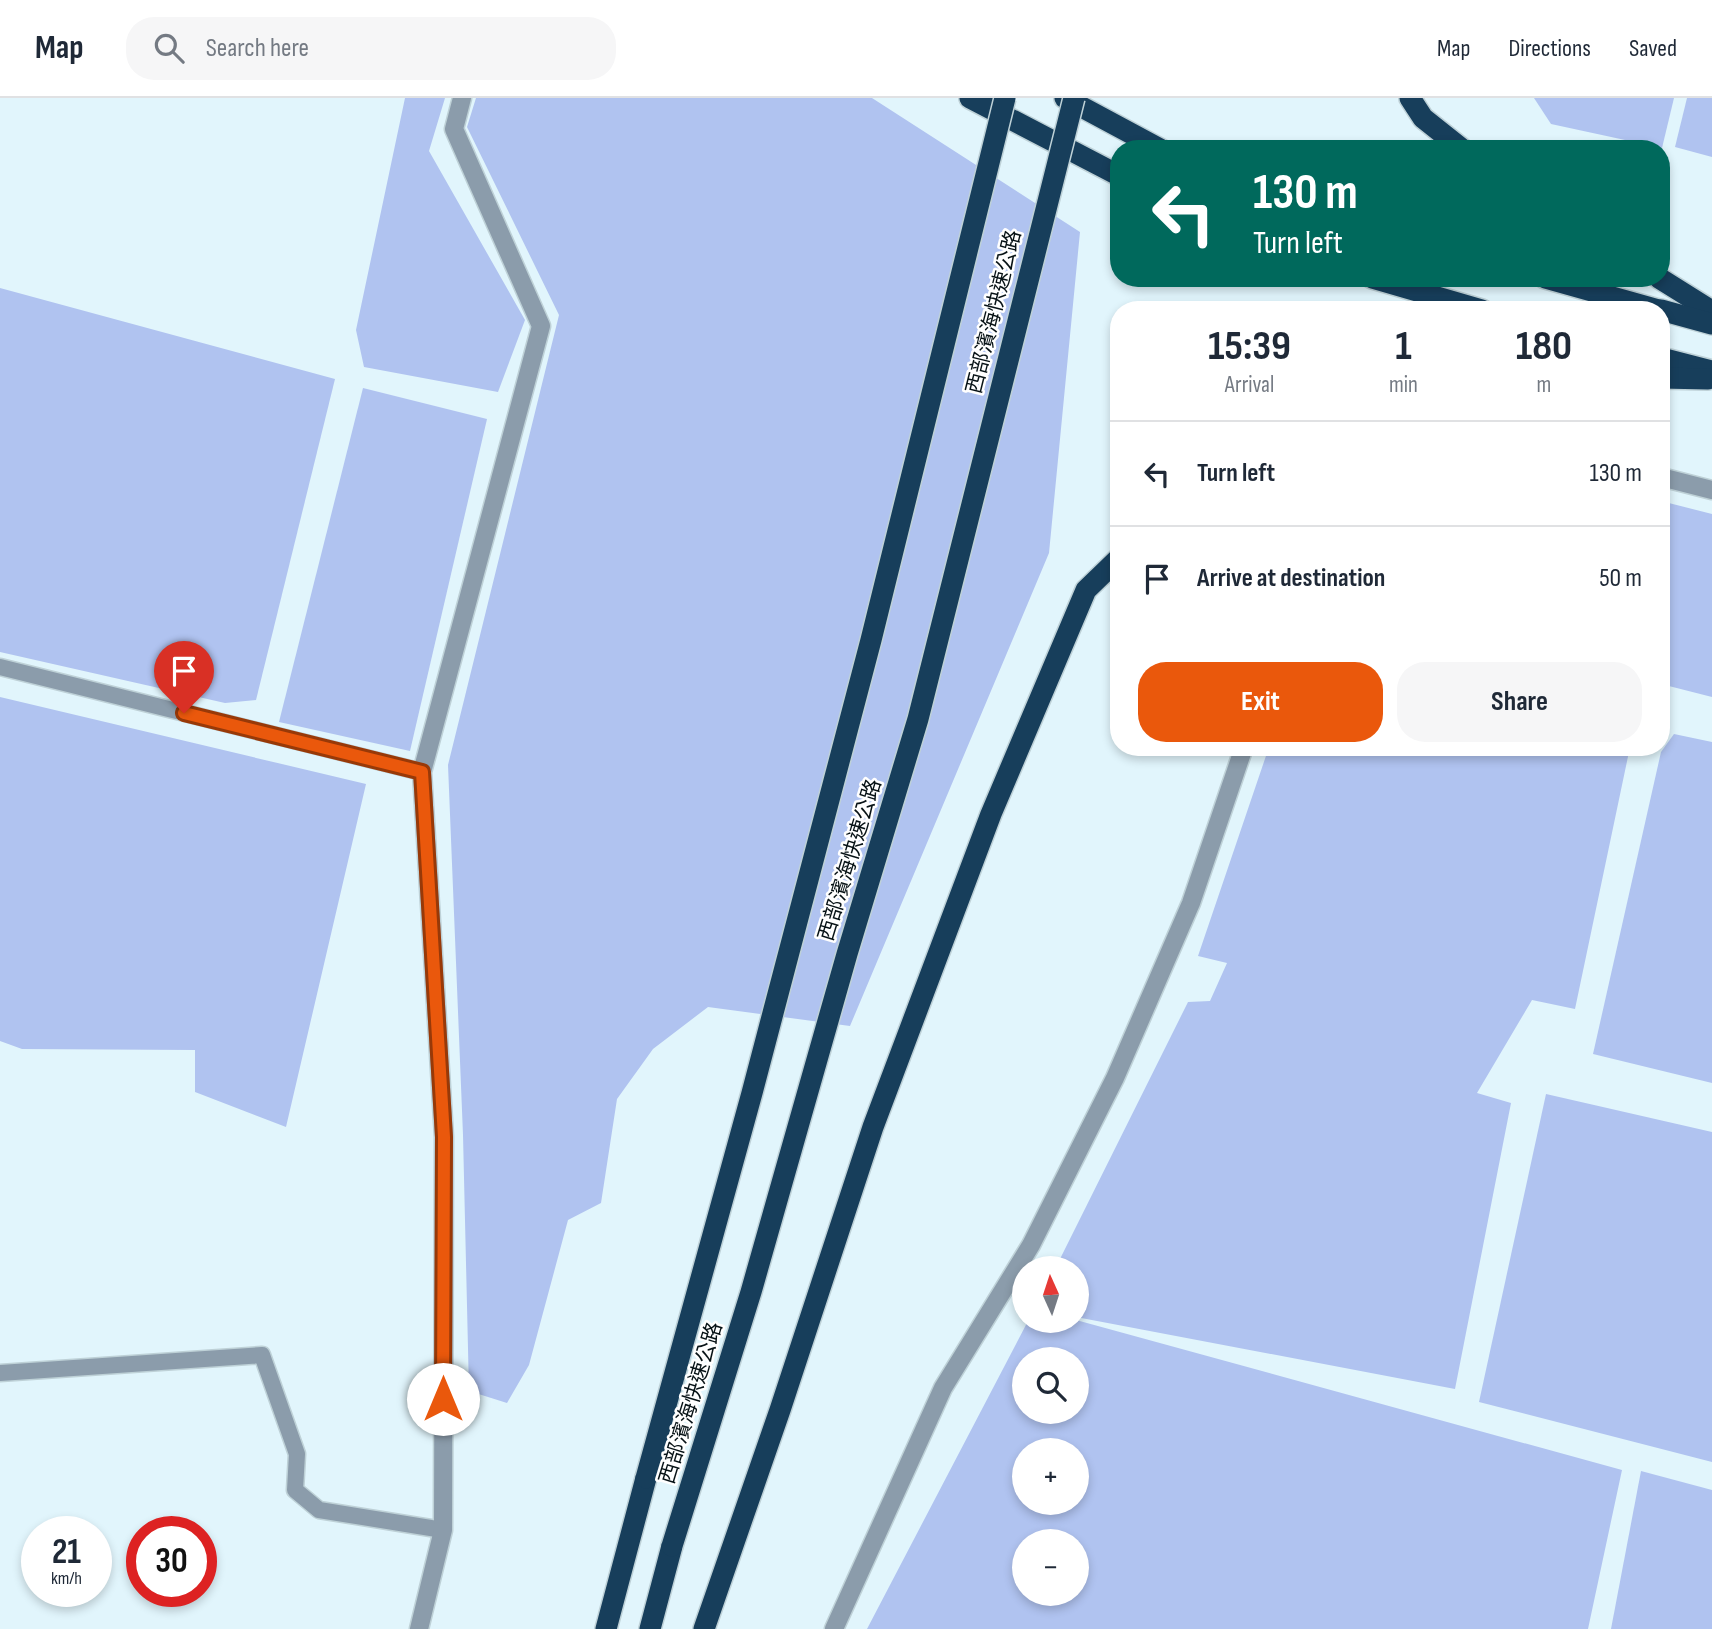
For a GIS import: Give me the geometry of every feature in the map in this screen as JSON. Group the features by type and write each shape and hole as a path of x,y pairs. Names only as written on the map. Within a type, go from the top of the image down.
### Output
{"highway":[{"path":"970,98 1110,171"},
{"name":"西部濱海快速公路","path":"606,1629 752,1093 871,640 1005,98"},
{"path":"1065,98 1143,140"},
{"name":"西部濱海快速公路","path":"650,1629 672,1546 751,1292 847,954 918,719 1074,98"},
{"path":"1410,98 1423,118 1451,140"},
{"path":"1670,285 1712,311"},
{"path":"1403,287 1451,301"},
{"path":"1577,287 1628,301"},
{"path":"1670,313 1712,324"},
{"path":"1670,360 1712,372"},
{"path":"1670,378 1712,379"},
{"path":"704,1629 780,1410 873,1127 991,814 1086,590 1110,567"}],"street":[{"path":"419,1629 443,1530 444,1137 422,772 541,326 454,129 462,98"},
{"path":"1670,479 1712,490"},
{"path":"834,1629 943,1388 1031,1245 1115,1078 1191,903 1241,756"}],"lane":[{"path":"0,667 422,772"},
{"path":"0,1373 262,1355 298,1454 295,1490 319,1510 443,1530"}],"water":[{"path":"405,98 445,98 429,151 525,320 498,392 364,367 356,330"},
{"path":"476,98 872,98 1080,232 1049,553 850,1026 708,1007 653,1049 617,1099 601,1203 568,1220 529,1365 507,1403 469,1391 463,1135 448,765 559,315 467,127"},
{"path":"1534,98 1674,98 1664,140 1625,140 1551,124"},
{"path":"1687,98 1712,98 1712,157 1675,147"},
{"path":"0,288 335,379 256,700 225,703 0,652"},
{"path":"363,388 487,419 410,751 279,722"},
{"path":"1670,503 1712,514 1712,697 1670,686"},
{"path":"0,697 366,784 286,1127 195,1092 195,1050 22,1049 0,1041"},
{"path":"1674,734 1712,742 1712,1083 1593,1054 1660,756 1670,756 1670,740"},
{"path":"1266,756 1628,756 1575,1009 1532,1000 1477,1093 1511,1103 1455,1389 1089,1319 1089,1256 1061,1256 1188,1002 1210,1001 1227,963 1198,956"},
{"path":"1546,1094 1712,1132 1712,1462 1479,1402"},
{"path":"1089,1324 1622,1470 1588,1629 867,1629 1012,1352 1012,1424 1089,1424 1089,1347 1014,1347 1021,1334 1088,1334"},
{"path":"1641,1471 1712,1490 1712,1629 1611,1629"}],"route":[{"path":"184,713 422,772 444,1137 443,1399"}]}
